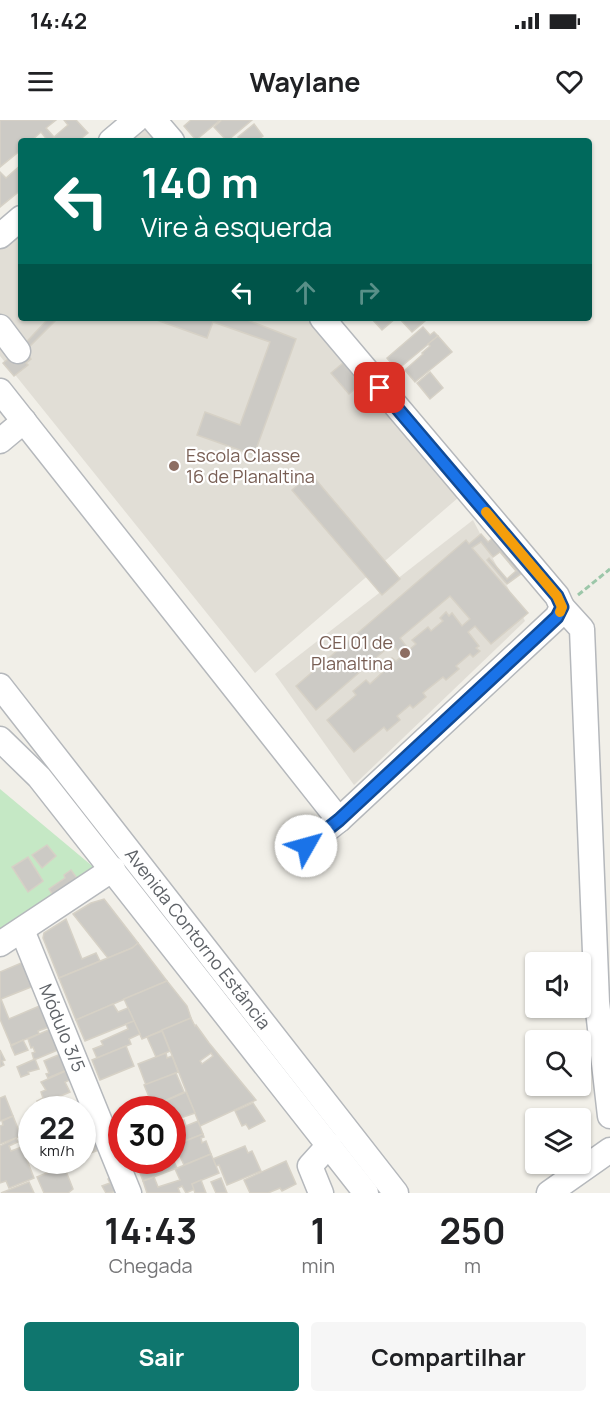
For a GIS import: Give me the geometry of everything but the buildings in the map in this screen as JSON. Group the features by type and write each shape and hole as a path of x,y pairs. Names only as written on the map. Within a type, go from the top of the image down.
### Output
{"street":[{"path":"115,138 136,120"},
{"path":"154,120 169,138"},
{"path":"0,236 18,221"},
{"path":"325,321 557,596 562,607 582,629 597,1002 610,1116"},
{"path":"0,327 18,351"},
{"path":"0,390 339,820"},
{"path":"0,441 24,421"},
{"path":"306,846 339,820 557,617 562,607"},
{"name":"Avenida Contorno Estância","path":"0,686 396,1193"},
{"name":"Avenida Contorno Estância","path":"0,739 39,777 366,1193"},
{"path":"0,944 113,869"},
{"name":"Módulo 3/5","path":"22,930 129,1193"},
{"path":"321,1193 310,1166 329,1145"},
{"path":"549,1193 610,1150"}],"path":[{"path":"562,607 610,569"}],"shaded area":[{"path":"137,120 152,138 105,138"},
{"path":"18,210 18,321 310,321 459,497 255,673 0,356 0,225"},
{"path":"473,520 525,621 354,785 275,674"}],"green space":[{"path":"0,789 97,870 0,934"}],"slow traffic":[{"path":"486,512 557,596 562,607 560,612"}],"place":[{"name":"Escola Classe 16 de Planaltina","path":"174,466"},
{"name":"CEI 01 de Planaltina","path":"405,653"}],"route":[{"path":"306,846 339,820 540,633 557,617 562,607 557,596 380,388"}]}
